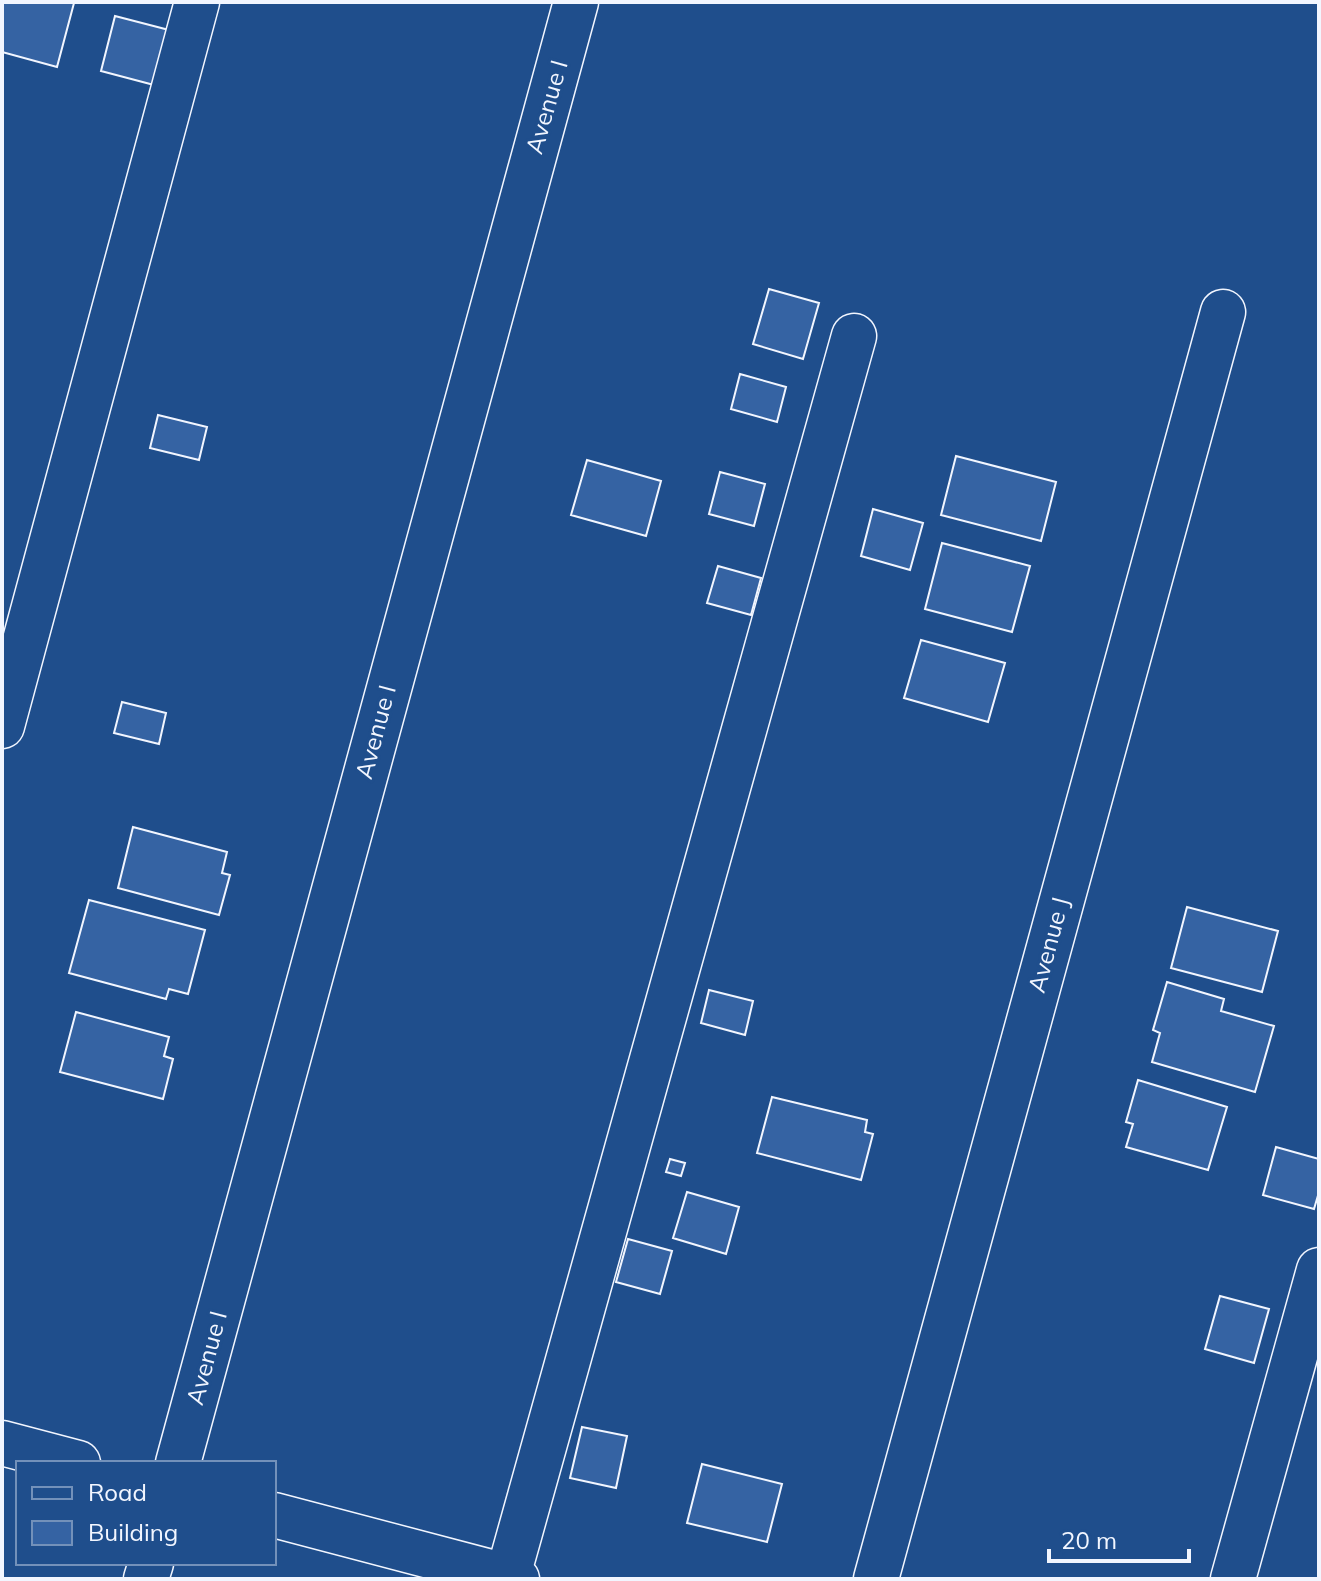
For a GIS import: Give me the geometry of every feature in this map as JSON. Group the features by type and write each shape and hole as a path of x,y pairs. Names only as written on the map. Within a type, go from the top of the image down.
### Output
{"street":[{"path":"2,726 197,2"},
{"name":"Avenue I","path":"179,1461 576,2"},
{"name":"Avenue J","path":"876,1579 1223,312"},
{"path":"276,1516 511,1578 854,336"},
{"path":"1233,1579 1319,1270"},
{"path":"2,1443 70,1461"}],"building":[{"path":"2,2 74,3 57,67 2,52"},
{"path":"115,16 169,30 154,85 101,71"},
{"path":"769,289 819,303 803,359 753,344"},
{"path":"740,374 786,387 777,422 731,409"},
{"path":"158,415 207,427 199,460 150,448"},
{"path":"956,456 1056,482 1041,541 941,515"},
{"path":"587,460 661,481 646,536 571,515"},
{"path":"720,472 765,484 754,526 709,514"},
{"path":"873,509 923,523 910,570 861,556"},
{"path":"942,543 1030,566 1012,632 925,609"},
{"path":"718,566 761,578 751,615 707,603"},
{"path":"921,640 1005,663 988,722 904,698"},
{"path":"122,702 166,713 159,744 114,733"},
{"path":"133,827 227,852 222,873 230,875 219,915 118,888"},
{"path":"89,900 205,930 188,994 169,989 166,999 69,973"},
{"path":"1187,907 1278,931 1262,992 1171,968"},
{"path":"1167,982 1224,999 1221,1011 1274,1026 1255,1092 1152,1062 1160,1033 1153,1030"},
{"path":"709,990 753,1001 745,1035 701,1023"},
{"path":"76,1012 169,1037 164,1056 173,1059 163,1099 60,1072"},
{"path":"1138,1080 1227,1107 1208,1170 1126,1147 1133,1124 1126,1122"},
{"path":"772,1097 867,1120 865,1132 873,1134 861,1180 757,1153"},
{"path":"1276,1147 1319,1159 1319,1192 1314,1209 1263,1195"},
{"path":"670,1159 685,1163 681,1176 666,1172"},
{"path":"687,1192 739,1207 726,1254 673,1238"},
{"path":"628,1239 672,1251 660,1294 616,1282"},
{"path":"1220,1296 1269,1309 1254,1363 1205,1349"},
{"path":"582,1427 627,1436 616,1488 570,1478"},
{"path":"702,1464 782,1484 767,1542 687,1523"}]}
